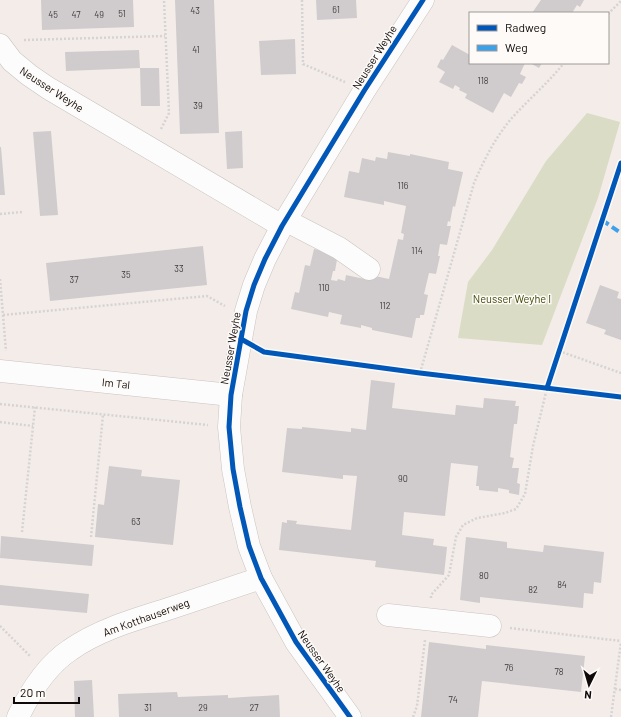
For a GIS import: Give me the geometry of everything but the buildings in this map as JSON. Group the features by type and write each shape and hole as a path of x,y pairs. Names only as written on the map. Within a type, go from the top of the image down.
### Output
{"street":[{"name":"Neusser Weyhe","path":"350,717 296,642 261,578 249,546 233,469 229,427 231,394 240,339 254,285 265,259 284,223 364,91 422,0"},
{"name":"Neusser Weyhe","path":"0,46 12,61 48,88 152,149 284,223"},
{"path":"284,223 339,248 368,269"},
{"name":"Im Tal","path":"3,364 231,394"},
{"name":"Am Kotthauserweg","path":"18,717 24,704 46,671 68,651 90,638 121,624 261,578"},
{"path":"388,615 490,626"}],"path":[{"path":"152,149 169,113 164,0"},
{"path":"609,13 621,1"},
{"path":"24,40 165,36"},
{"path":"420,374 474,184 482,166 496,140 511,120 563,64"},
{"path":"0,214 22,212"},
{"path":"0,279 1,308 3,315 3,364"},
{"path":"3,315 207,296 231,310"},
{"path":"559,350 621,373"},
{"path":"413,717 418,706 431,595 449,575 456,537 463,526 477,518 505,513 516,509 525,494 533,446 547,388"},
{"path":"0,404 229,427"},
{"path":"22,532 35,407"},
{"path":"91,537 103,415"},
{"path":"0,422 33,426"},
{"path":"0,626 46,671"},
{"path":"490,626 621,642 611,717"},
{"path":"615,689 621,690"}],"green space":[{"name":"Neusser Weyhe I","path":"587,113 620,122 598,198 542,345 458,338 468,282 492,250 546,161"}],"marked path":[{"path":"602,220 621,233"}],"cycle path":[{"path":"350,717 296,642 261,578 249,546 233,469 229,427 231,395 246,311 254,285 265,259 282,226 364,91 423,0"},
{"path":"547,388 621,163"},
{"path":"241,339 264,352 420,373 621,397"}]}
